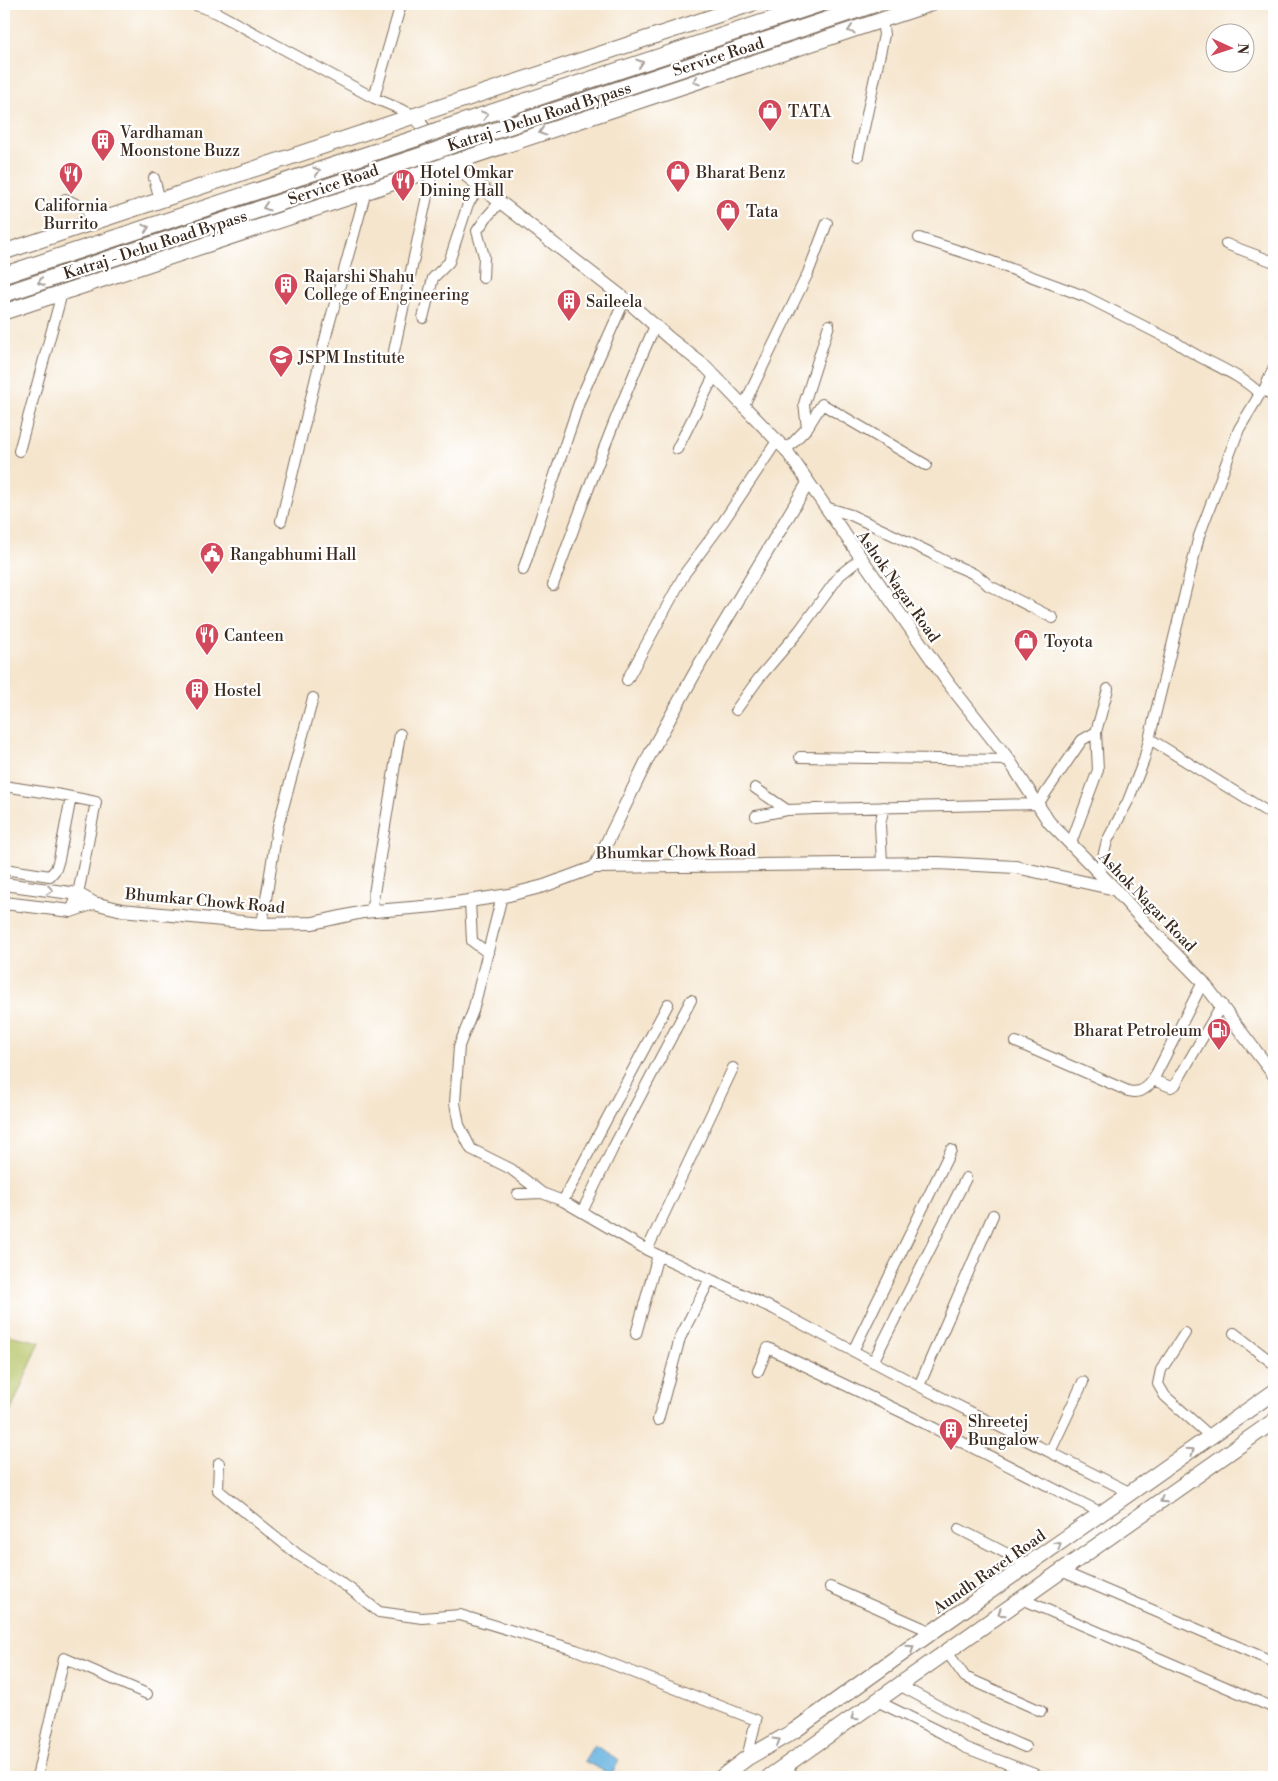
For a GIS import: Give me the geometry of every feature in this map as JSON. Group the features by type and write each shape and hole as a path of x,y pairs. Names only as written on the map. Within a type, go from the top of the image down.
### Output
{"highway":[{"name":"Katraj - Dehu Road Bypass","path":"4,275 819,4"},
{"name":"Katraj - Dehu Road Bypass","path":"4,294 431,160 452,145 875,4"}],"main road":[{"path":"4,252 750,4"},
{"name":"Service Road","path":"4,312 366,191 431,160 450,163 930,4"},
{"name":"Aundh Ravet Road","path":"722,1777 748,1758 794,1731 1274,1392"},
{"path":"769,1777 790,1771 877,1701 1274,1422"}],"street":[{"path":"193,4 217,13 374,98 414,115"},
{"path":"374,98 401,4"},
{"path":"858,156 884,35 882,20"},
{"name":"Ashok Nagar Road","path":"414,115 450,163 624,299 696,358 781,446 949,684 1009,760 1049,822 1204,982 1274,1075"},
{"path":"394,352 431,160"},
{"path":"154,178 160,200"},
{"path":"423,318 434,278 449,262 468,204 480,186"},
{"path":"281,521 327,332 366,191"},
{"path":"64,199 85,208 94,222"},
{"path":"483,278 484,256 477,231 500,202"},
{"path":"743,407 808,273 827,223"},
{"path":"919,238 987,260 1084,296 1177,343 1189,352 1262,392 1274,396"},
{"path":"1226,244 1274,262"},
{"path":"19,451 62,293"},
{"path":"523,570 580,400 624,299"},
{"path":"807,428 804,404 829,325"},
{"path":"553,585 592,477 655,326"},
{"path":"1099,873 1107,841 1128,801 1150,740 1199,536 1239,429 1262,392 1274,367"},
{"path":"677,449 714,376"},
{"path":"627,680 685,573 781,446 807,428 822,404 926,465"},
{"path":"595,867 660,736 701,662 808,483"},
{"path":"824,507 851,515 932,553 942,562 956,566 984,580 988,585 1053,618"},
{"path":"736,710 840,576 860,559"},
{"path":"1071,844 1098,770 1096,732 1108,689"},
{"path":"262,924 277,830 313,698"},
{"path":"756,816 787,810 1038,804 1082,740 1096,732"},
{"path":"371,912 400,734"},
{"path":"1150,740 1274,816"},
{"path":"800,757 1009,760"},
{"path":"4,786 96,802 78,894 71,911"},
{"path":"755,788 787,810"},
{"path":"4,869 50,876 56,869 59,859 70,797"},
{"path":"882,863 880,824 884,807"},
{"name":"Bhumkar Chowk Road","path":"4,884 78,894 94,903 122,910 262,924 313,923 371,912 502,896 544,886 595,867 938,863 1016,867 1114,889"},
{"path":"502,896 473,1011 459,1046 455,1104 458,1126 471,1149 511,1169 542,1193 563,1201 647,1250 774,1309 919,1386 1132,1493"},
{"path":"470,901 472,941 488,953"},
{"path":"4,903 71,911 94,903"},
{"path":"1016,1042 1128,1091 1138,1092 1143,1090 1153,1080 1204,982"},
{"path":"582,1212 613,1148 691,1000"},
{"path":"563,1201 668,1004"},
{"path":"1153,1080 1171,1087 1175,1085 1222,1004"},
{"path":"647,1250 733,1068"},
{"path":"853,1351 951,1150"},
{"path":"873,1362 966,1178"},
{"path":"518,1194 542,1193"},
{"path":"919,1386 993,1216"},
{"path":"636,1334 658,1255"},
{"path":"658,1420 680,1338 710,1279"},
{"path":"1185,1333 1161,1370 1158,1384 1165,1396 1211,1437"},
{"path":"1234,1333 1274,1364"},
{"path":"758,1371 768,1348 921,1421 1102,1513"},
{"path":"1050,1452 1083,1382"},
{"path":"219,1464 218,1490 297,1554 349,1588 379,1612 422,1618 460,1615 576,1650 756,1720 748,1758"},
{"path":"959,1529 1029,1565"},
{"path":"1061,1572 1274,1662"},
{"path":"830,1587 932,1632"},
{"path":"1022,1599 1274,1708"},
{"path":"947,1652 964,1677 1041,1711"},
{"path":"37,1777 64,1658 147,1694"},
{"path":"899,1686 970,1723 1025,1747"},
{"path":"877,1701 942,1733 964,1747 1042,1777"}],"green space":[{"path":"4,1334 40,1342 4,1427"}],"water":[{"path":"594,1745 619,1760 612,1775 584,1761"}],"place":[{"name":"TATA","path":"770,132"},
{"name":"Vardhaman Moonstone Buzz","path":"103,162"},
{"name":"Bharat Benz","path":"678,193"},
{"name":"California Burrito","path":"71,195"},
{"name":"Hotel Omkar Dining Hall","path":"403,202"},
{"name":"Tata","path":"728,232"},
{"name":"Rajarshi Shahu College of Engineering","path":"286,306"},
{"name":"Saileela","path":"569,322"},
{"name":"JSPM Institute","path":"281,378"},
{"name":"Rangabhumi Hall","path":"212,575"},
{"name":"Canteen","path":"207,656"},
{"name":"Toyota","path":"1026,662"},
{"name":"Hostel","path":"197,711"},
{"name":"Bharat Petroleum","path":"1219,1051"},
{"name":"Shreetej Bungalow","path":"951,1451"}]}
